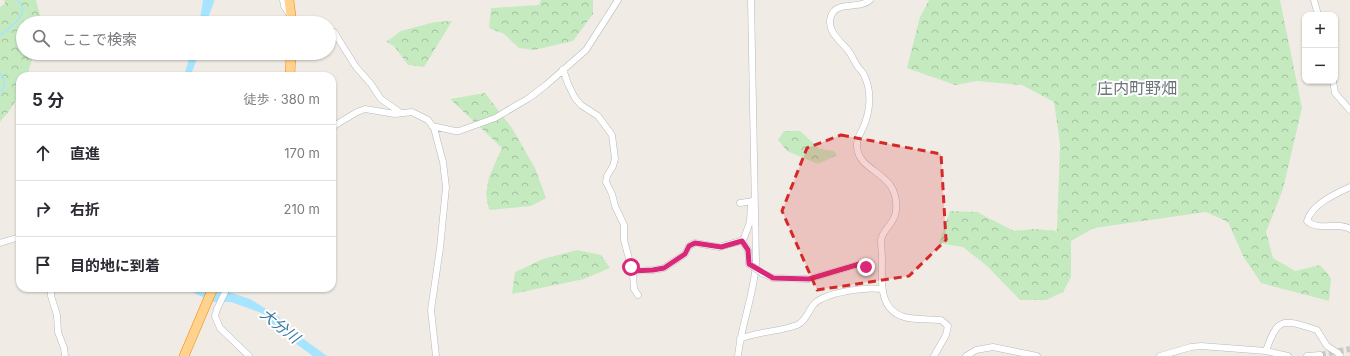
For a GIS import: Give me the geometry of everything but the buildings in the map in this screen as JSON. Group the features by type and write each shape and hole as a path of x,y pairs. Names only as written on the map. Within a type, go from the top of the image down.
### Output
{"highway":[{"path":"289,0 292,16"},
{"path":"290,72 291,60"},
{"path":"184,356 211,292"}],"street":[{"path":"282,0 290,16"},
{"path":"432,126 459,131 495,118 529,98 586,50 618,0"},
{"path":"738,356 740,339 756,272 751,0"},
{"path":"870,0 862,4 848,4 839,6 832,12 830,23 834,34 851,54 865,76 867,83 870,98 869,107 866,120 857,140 857,150 864,162 888,183 895,194 895,215 881,240 882,289 886,303 893,312 905,318 941,320 945,322 948,326 946,335 934,356"},
{"path":"1314,0 1317,12"},
{"path":"336,35 356,67 371,84 381,99 401,113"},
{"path":"563,70 575,98 598,116 612,135 614,143 614,164 607,176 606,182 624,225 624,240 632,271 634,289 638,294"},
{"path":"1333,84 1335,93 1350,110"},
{"path":"336,125 357,112 366,109 391,113 412,112 428,120 432,126 443,162 446,187 440,248 431,310 436,356"},
{"path":"1350,187 1336,193 1323,202 1309,214 1307,221 1318,226 1340,226 1350,229"},
{"path":"740,203 754,201"},
{"path":"742,241 750,222 751,203 754,201"},
{"path":"0,243 16,238"},
{"path":"632,271 664,268 685,254 689,246 695,243 721,247 742,241"},
{"path":"742,241 748,250 749,264 762,273 773,278 809,279 863,263 868,272"},
{"path":"740,339 754,334 796,325 803,320 814,305 829,296 868,288 882,289"},
{"path":"51,292 57,315 58,332 64,348 65,356"},
{"path":"225,292 217,308 215,316 217,324 249,356"},
{"path":"1266,351 1276,329 1280,324 1288,322 1317,330 1327,346 1340,356"},
{"path":"966,356 976,350 993,346 1037,356"},
{"path":"1160,356 1187,348 1201,346 1266,351 1288,356"},
{"path":"1307,356 1320,355"}],"highlighted area":[{"path":"841,135 941,154 946,240 909,276 817,290 782,211 807,148"}],"green space":[{"path":"4,0 36,0 40,16 16,16 16,60 32,60 28,72 16,72 16,98 9,111 0,122 0,7 5,4"},
{"path":"541,0 593,0 593,14 573,41 534,50 519,48 504,34 489,28 491,8 539,5"},
{"path":"929,0 1280,0 1302,108 1283,189 1266,232 1273,258 1295,271 1320,265 1331,278 1329,301 1261,283 1243,256 1228,222 1206,212 1094,228 1071,241 1071,277 1063,292 1046,300 1020,300 987,266 963,247 939,243 950,211 977,212 1014,231 1034,229 1057,231 1060,144 1054,102 1022,85 977,81 955,85 907,68 920,17"},
{"path":"452,21 424,67 408,65 394,46 386,42 401,31 435,22"},
{"path":"485,93 512,128 535,168 546,198 531,206 489,210 486,194 489,177 502,148 450,99"},
{"path":"784,131 800,131 820,149 834,151 837,155 818,164 787,151 778,140"},
{"path":"577,250 601,255 610,268 584,279 512,294 515,272 543,259"}],"water":[{"path":"203,0 214,0 209,16 200,16"},
{"path":"189,60 196,60 192,72 185,72"},
{"name":"大分川","path":"192,292 228,292 250,299 279,317 286,328 327,356 313,356 274,328 264,314 231,302 213,302"}],"waterway":[{"path":"17,0 21,5 22,10 20,16"},
{"path":"0,35 16,22"},
{"path":"0,73 3,76 5,86 0,92"}],"tunnel":[{"path":"1320,355 1350,349"}],"district":[{"name":"庄内町野畑","path":"1137,88"}],"route":[{"path":"631,267 632,271 658,270 664,268 683,255 689,246 695,243 721,247 742,241 748,250 748,263 773,278 809,279 863,263 866,267"}]}
